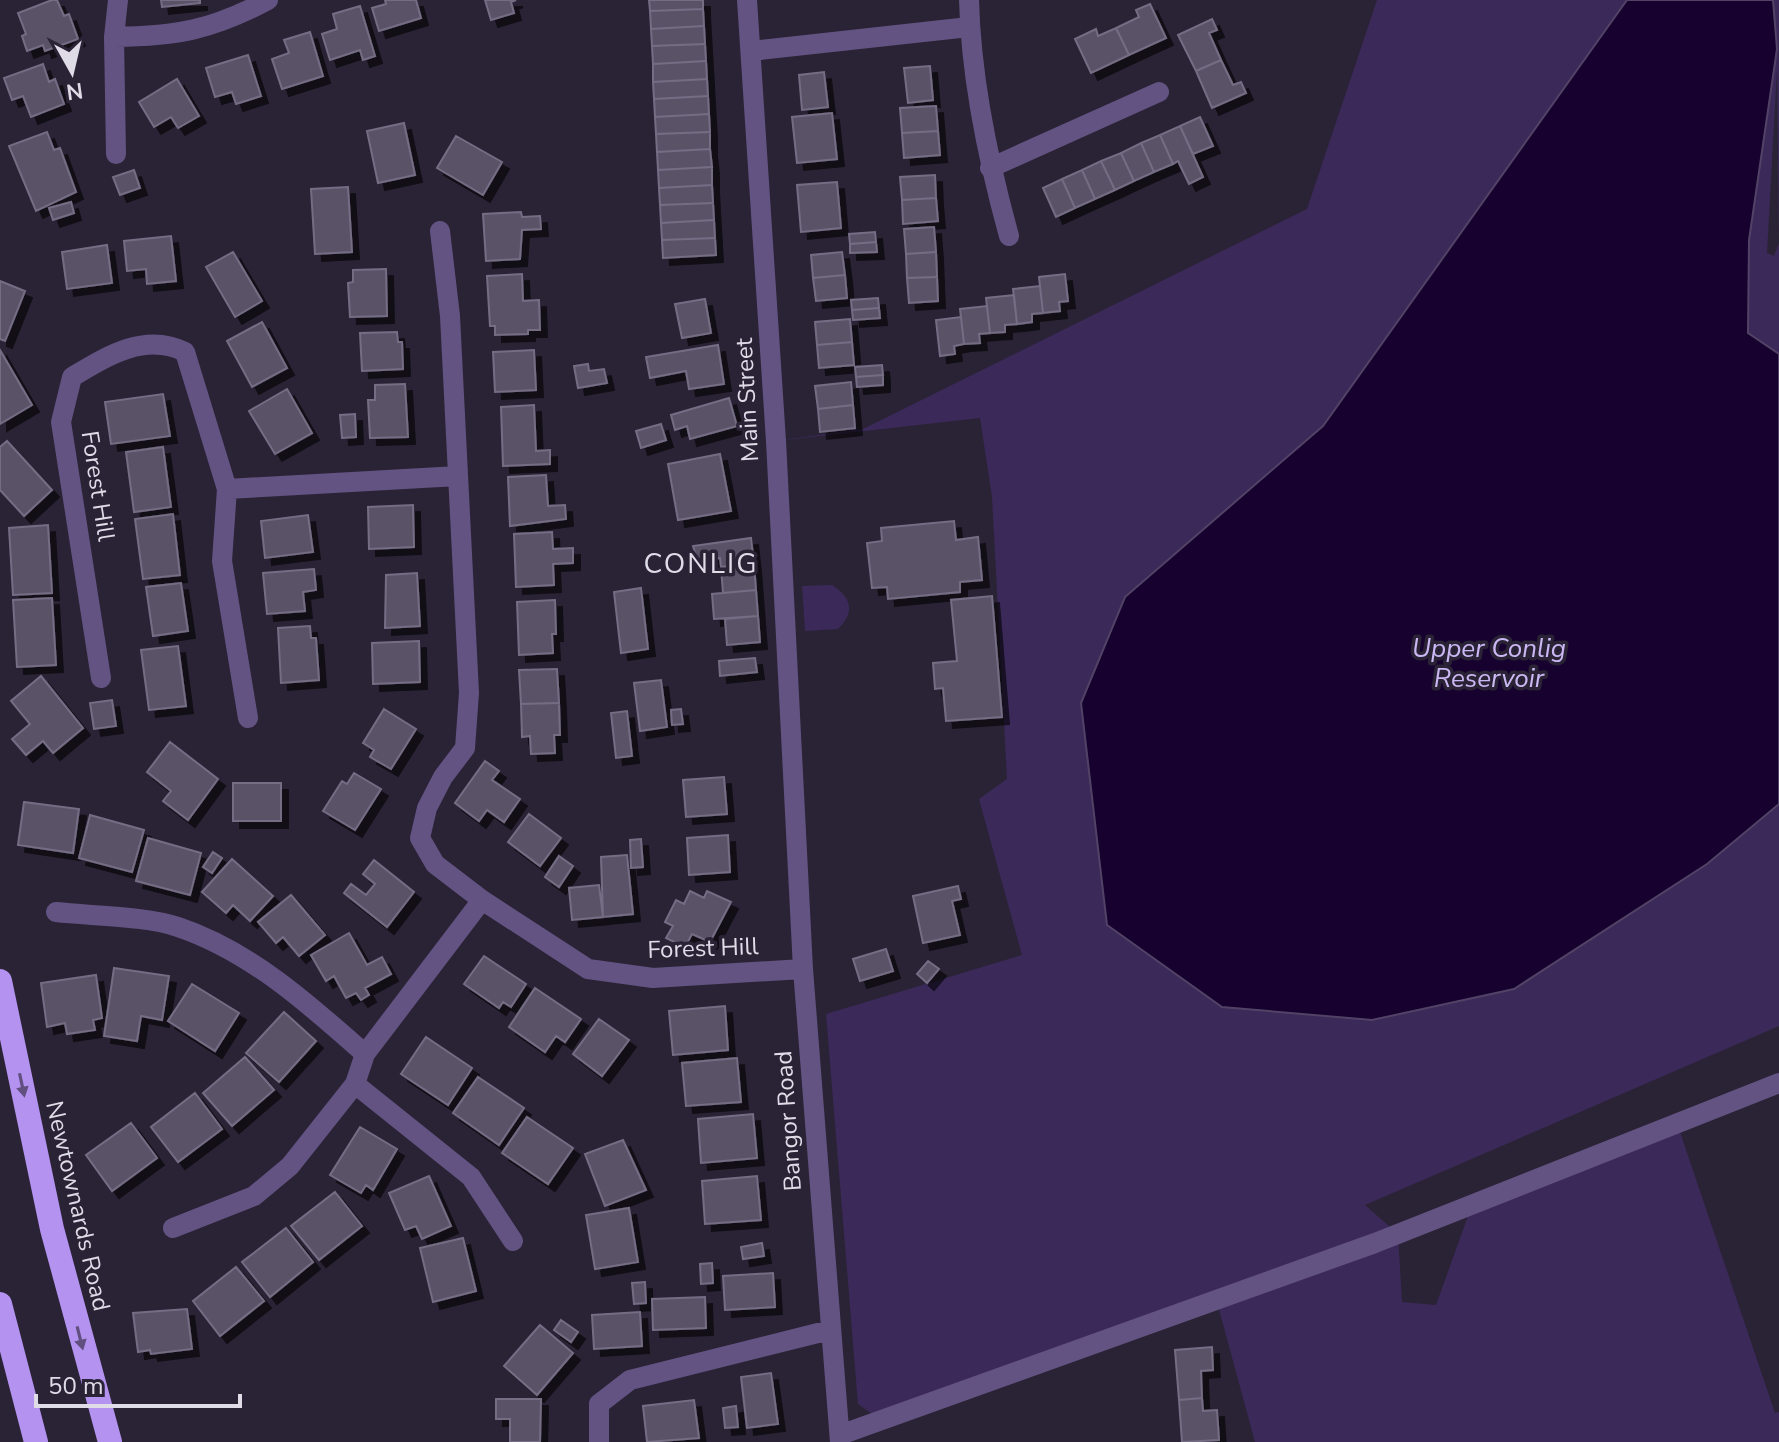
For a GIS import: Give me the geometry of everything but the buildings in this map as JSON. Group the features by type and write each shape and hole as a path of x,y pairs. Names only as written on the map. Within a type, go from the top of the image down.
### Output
{"highway":[{"name":"Newtownards Road","path":"0,981 52,1229 110,1442"},
{"path":"0,1304 36,1442"}],"street":[{"path":"116,154 114,37 118,0"},
{"path":"114,37 170,36 227,22 268,0"},
{"name":"Main Street","path":"747,0 794,796"},
{"path":"969,0 969,27 990,168 1009,236"},
{"path":"751,51 969,27"},
{"path":"990,168 1159,92"},
{"name":"Forest Hill","path":"440,231 450,316 469,693 465,748 443,777 427,808 420,838 435,864 482,900 588,969 653,978 803,969"},
{"name":"Forest Hill","path":"101,678 61,422 72,377 104,358 141,344 168,343 185,352 227,489 222,561 248,718"},
{"path":"227,489 458,476"},
{"name":"Bangor Road","path":"794,796 803,969 840,1439"},
{"path":"173,1228 254,1196 290,1166 355,1084 365,1054 482,900"},
{"path":"56,912 176,926 208,940 292,989 365,1054"},
{"path":"840,1439 1345,1254 1779,1083"},
{"path":"355,1084 471,1177 513,1241"},
{"path":"599,1442 599,1404 630,1380 830,1330"}],"shaded area":[{"path":"1377,0 1779,0 1779,243 1779,1026 1365,1205 1398,1234 1402,1302 1436,1305 1472,1205 1678,1126 1775,1413 1779,1412 1779,1442 1255,1442 1214,1291 872,1414 858,1404 826,1014 1022,955 979,799 1007,779 992,497 980,418 776,441 863,429 1307,209","holes":["1777,69 1779,243 1774,256 1767,253"]},
{"path":"832,585 847,600 847,617 838,629 805,631 802,586"}],"water":[{"name":"Upper Conlig Reservoir","path":"1627,0 1773,0 1777,49 1749,240 1748,333 1779,354 1779,804 1707,864 1514,989 1372,1020 1222,1007 1107,925 1081,703 1125,597 1323,426"}],"district":[{"name":"CONLIG","path":"701,563"}]}
